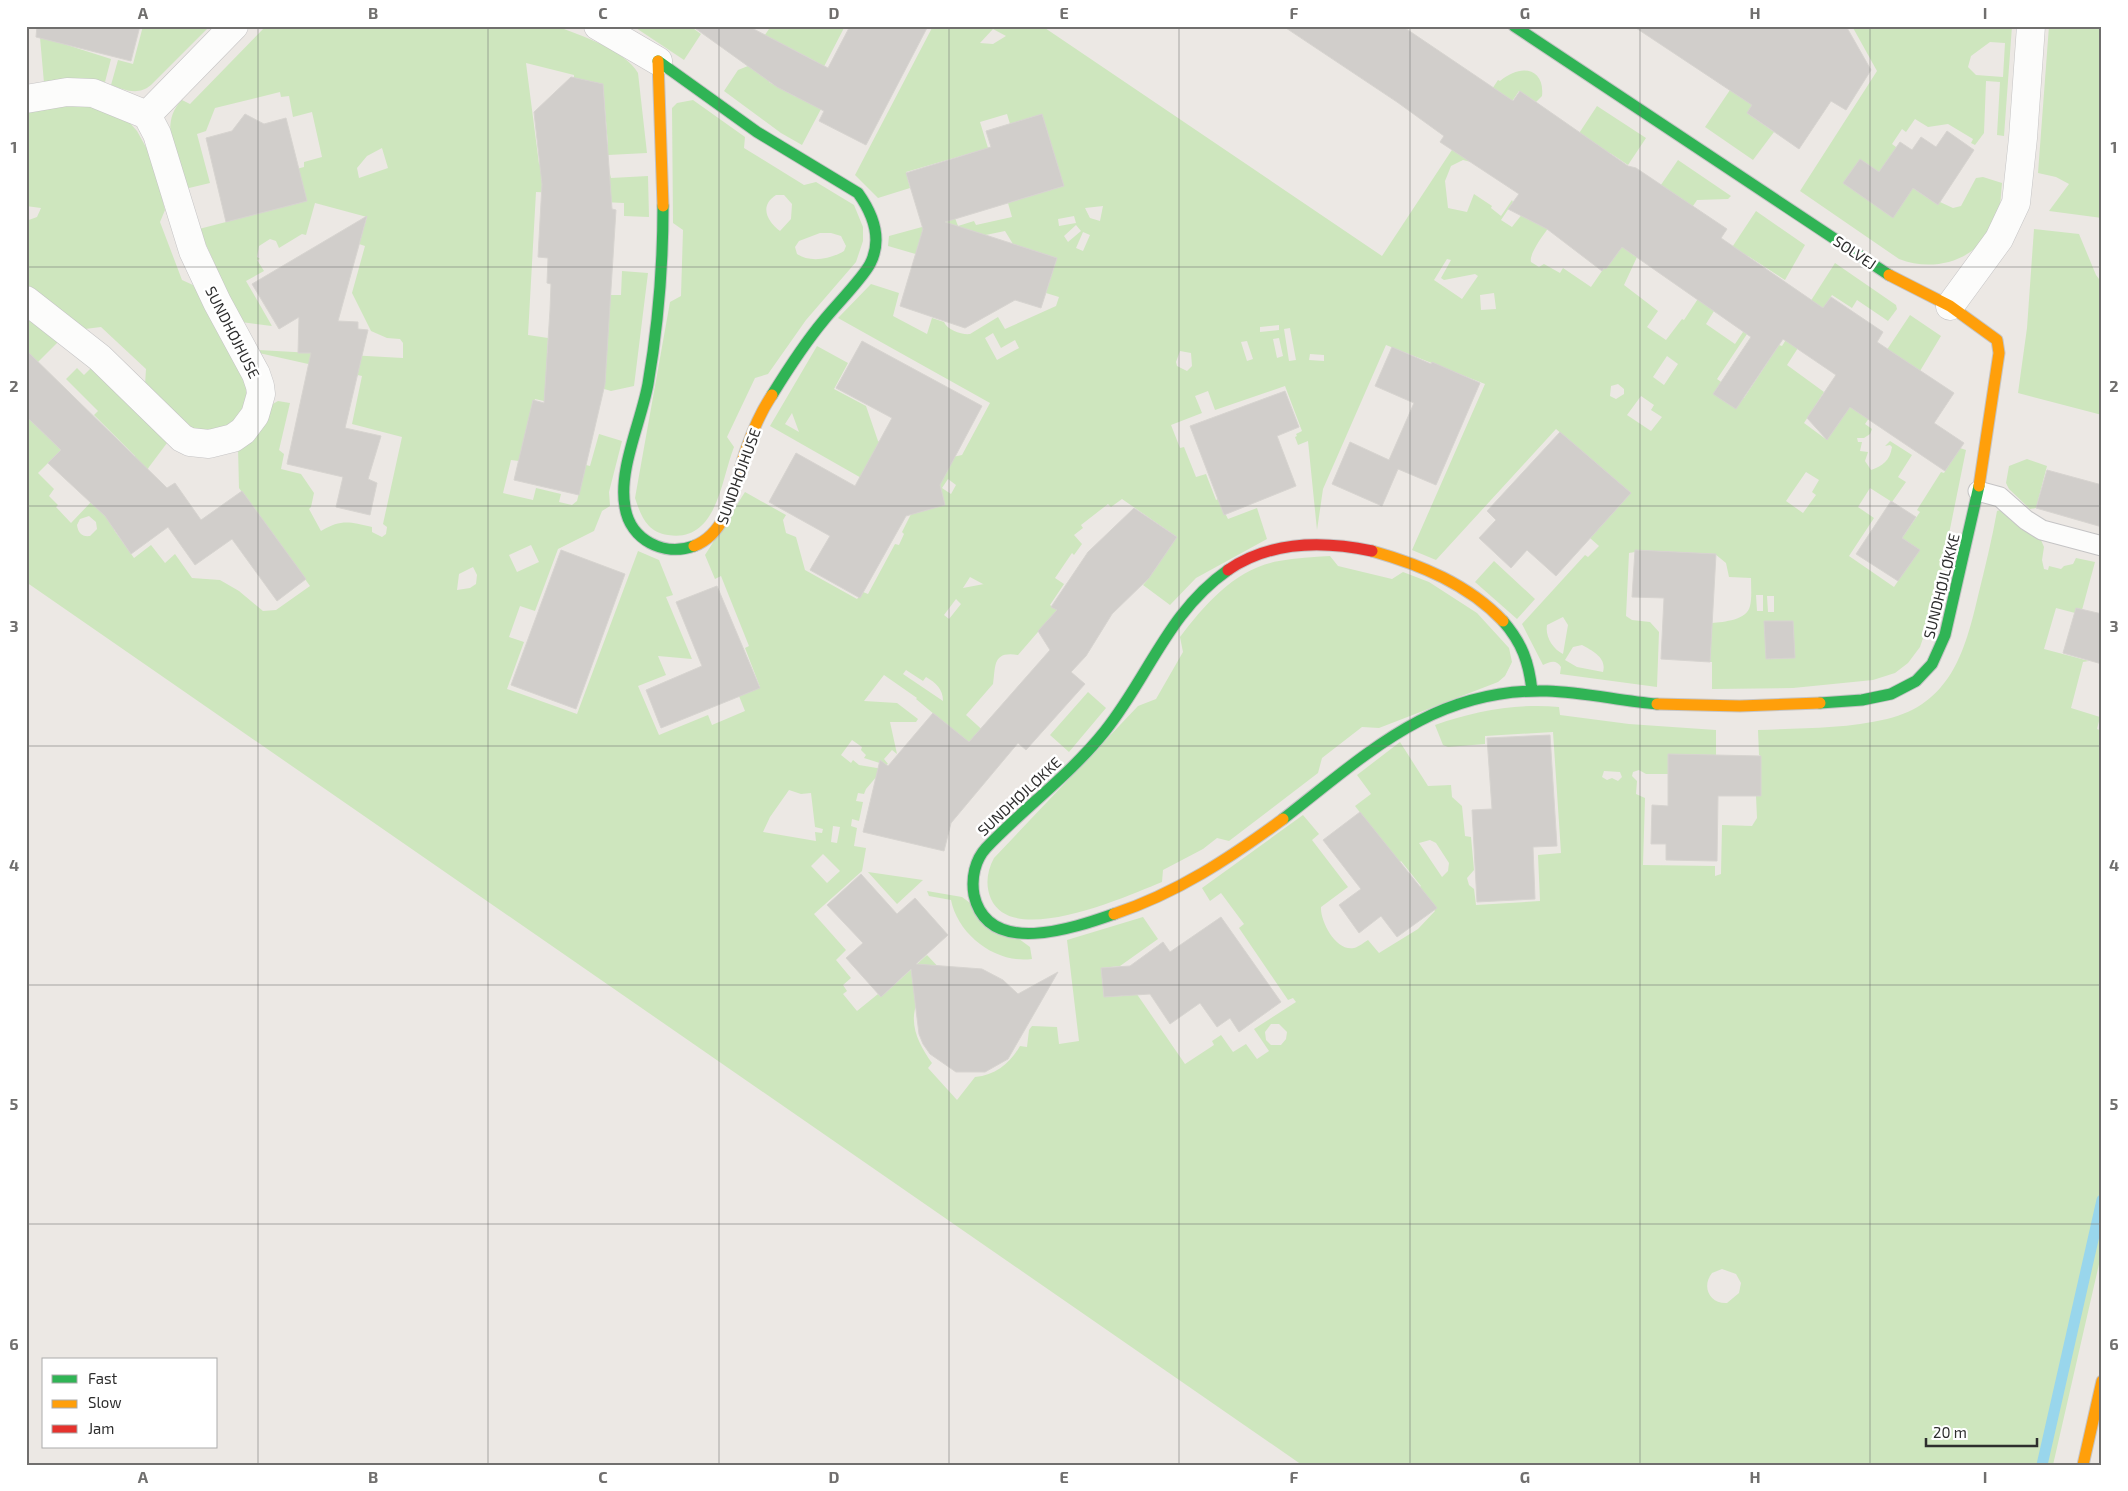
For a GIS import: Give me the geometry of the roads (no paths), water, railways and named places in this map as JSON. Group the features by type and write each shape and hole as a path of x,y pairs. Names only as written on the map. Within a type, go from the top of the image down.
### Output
{"street":[{"path":"26,100 81,91 105,96 147,115 234,26"},
{"name":"SUNDHØJHUSE","path":"598,26 658,61 757,132 858,193 872,214 876,238 870,264 804,344 769,399 747,447 725,517 720,527 714,535 698,545 677,550 658,547 642,539 629,519 624,496 646,392 660,290 662,230 658,61"},
{"name":"SOLVEJ","path":"1514,26 1890,276 1950,306"},
{"path":"1950,306 2000,239 2013,212 2021,166 2031,26"},
{"name":"SUNDHØJHUSE","path":"26,300 100,358 182,438 198,444 221,442 233,438 251,422 261,394 256,374 204,275 184,224 157,134 147,115"},
{"name":"SUNDHØJLØKKE","path":"1532,691 1527,658 1514,634 1484,604 1444,577 1397,558 1350,545 1308,543 1262,553 1222,573 1188,604 1165,637 1138,685 1106,730 1080,759 981,853 974,870 973,888 978,905 995,925 1004,930 1025,934 1060,930 1126,911 1161,896 1211,870 1415,721 1476,700 1532,691 1564,692 1648,703 1741,706 1871,699 1901,690 1925,674 1938,657 1945,635 1978,490 1999,345 1997,340 1950,306"},
{"path":"2083,1465 2102,1381"}],"lane":[{"path":"1978,490 2000,497 2026,520 2042,530 2102,546"}],"waterway":[{"path":"2042,1465 2102,1200"}]}
